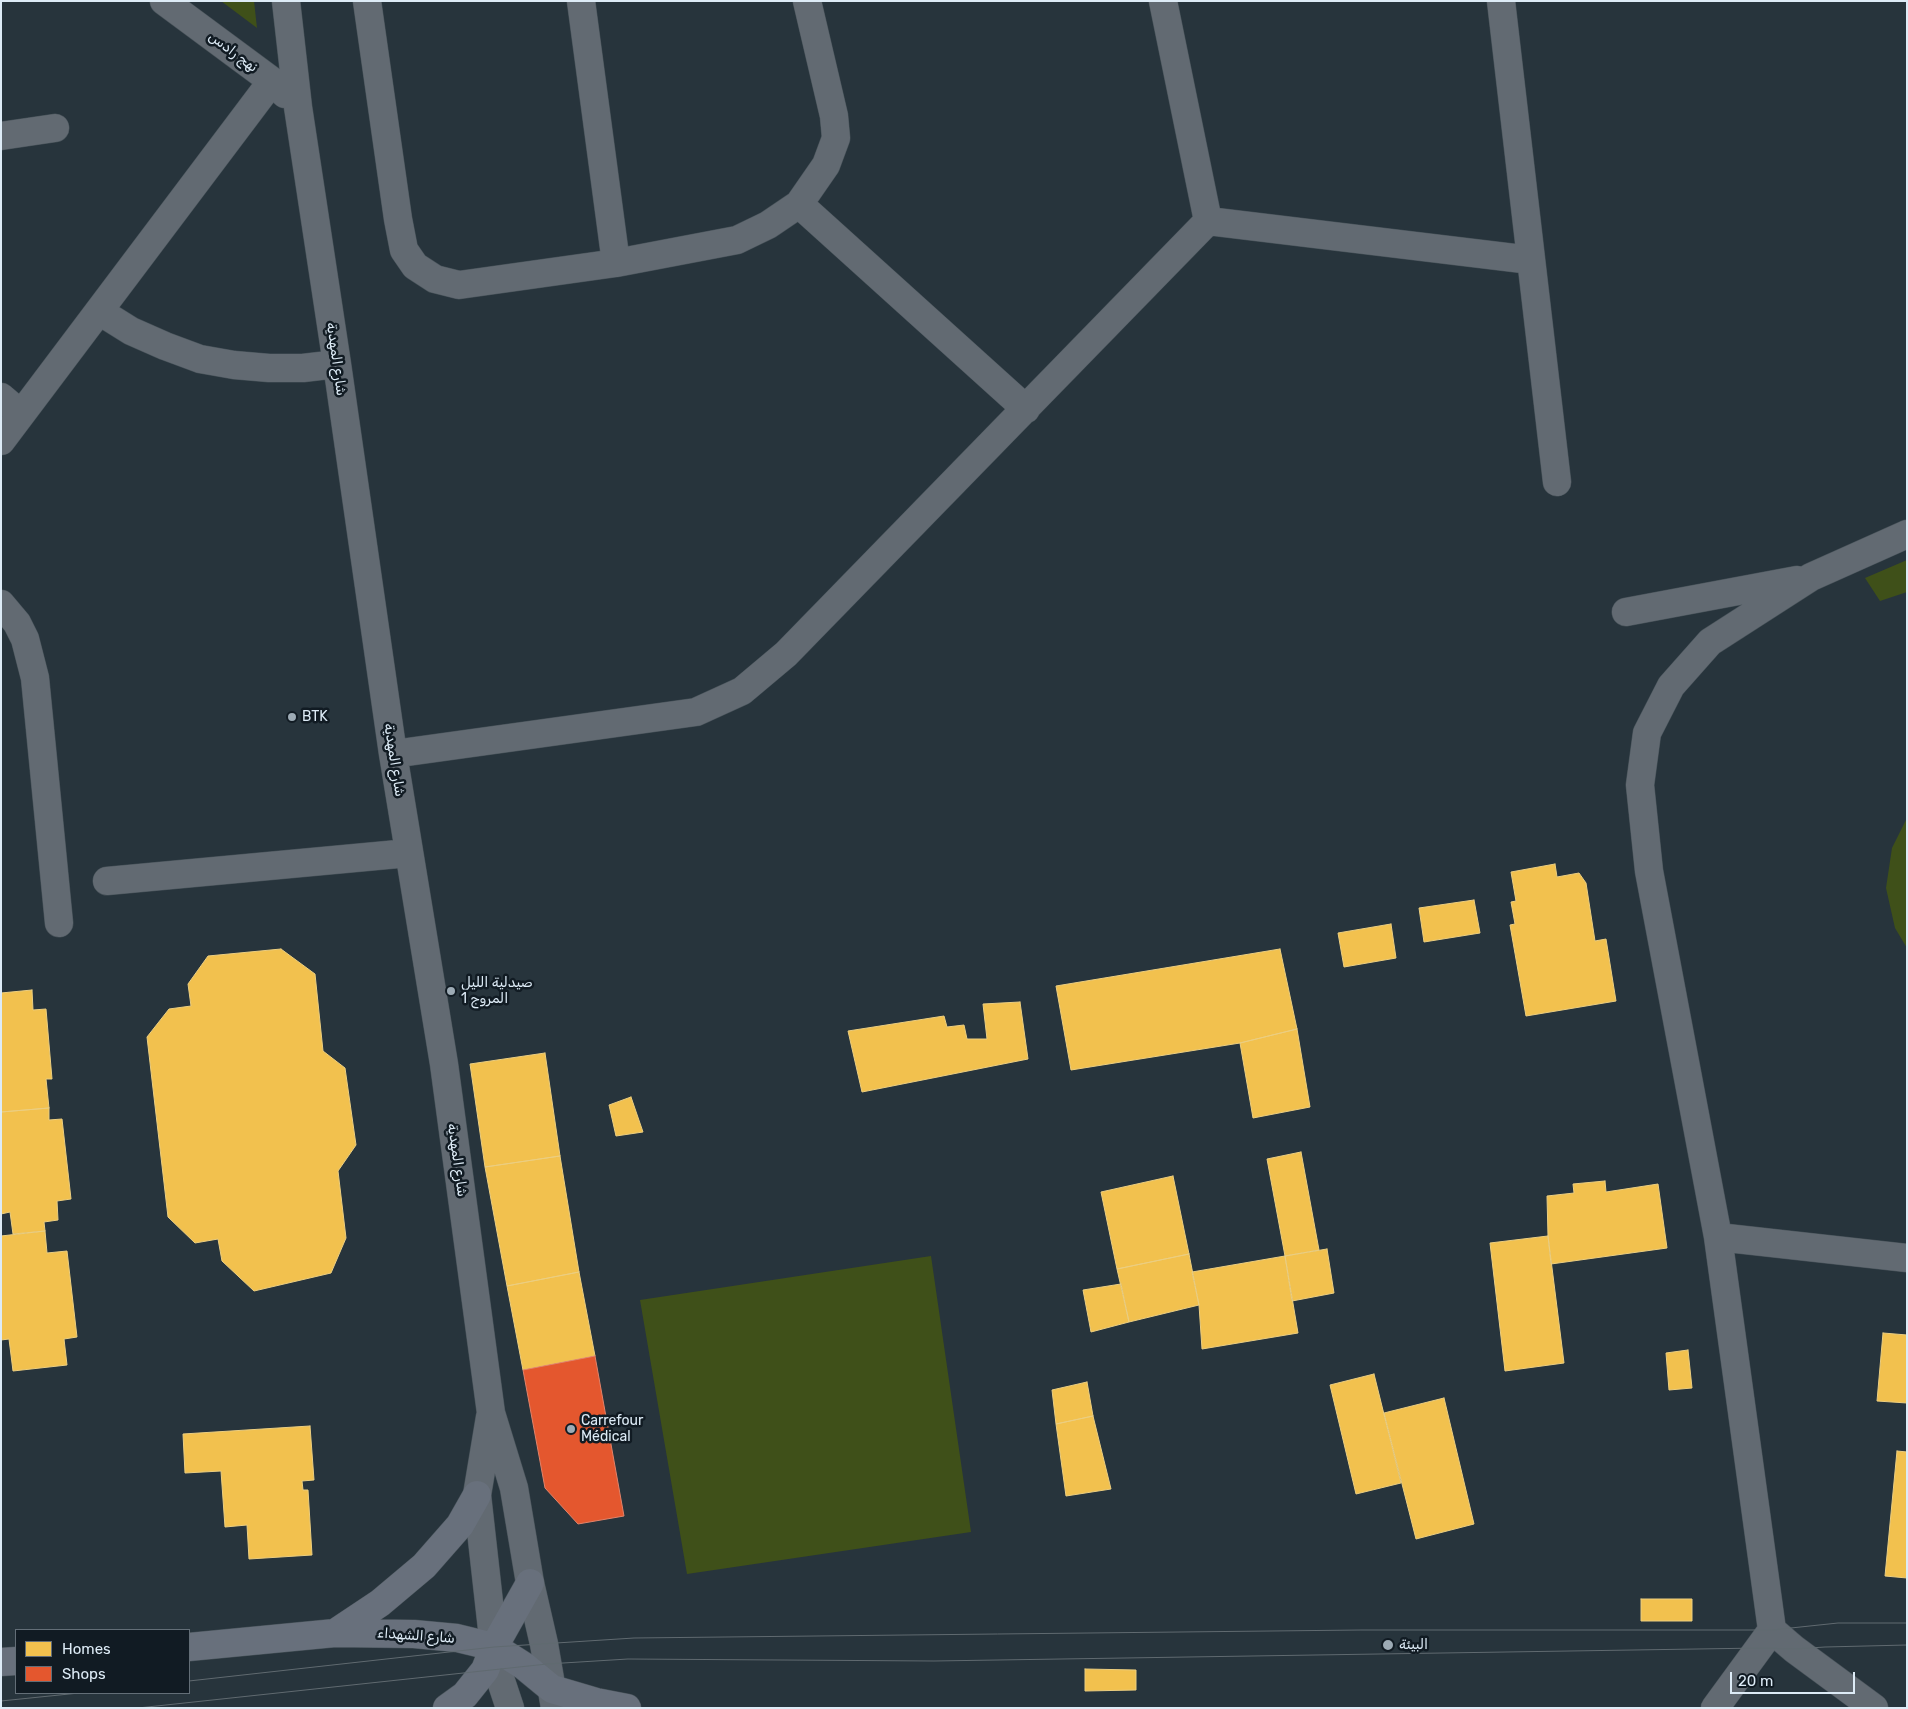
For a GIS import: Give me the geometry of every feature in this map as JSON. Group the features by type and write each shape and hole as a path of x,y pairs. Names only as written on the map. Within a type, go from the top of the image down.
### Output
{"main road":[{"path":"335,1632 380,1603 424,1566 460,1525 477,1495"},
{"path":"447,1708 465,1695 485,1670 494,1647 530,1583"},
{"name":"شارع الشهداء","path":"190,1647 335,1632 449,1637 494,1647 524,1666 553,1698 596,1702 627,1708"},
{"path":"1,1662 15,1661"}],"street":[{"name":"نهج رادس","path":"164,1 272,81 298,107"},
{"name":"شارع المهدية","path":"286,1 298,107 393,754 444,1064 491,1413"},
{"path":"367,1 404,250 415,266 435,279 459,285 616,263 737,240 768,225 799,204 826,164 836,138 834,116 807,1"},
{"path":"581,1 616,263"},
{"path":"1163,1 1208,221"},
{"path":"1501,1 1557,482"},
{"path":"1,440 11,405 98,311 272,81"},
{"path":"1,136 55,128"},
{"path":"799,204 1026,409"},
{"path":"1208,221 1531,260"},
{"path":"393,754 696,712 742,691 786,654 1208,221"},
{"path":"98,311 131,331 165,346 200,358 234,365 269,368 303,368 337,364"},
{"path":"1874,1708 1794,1649 1772,1630 1718,1237 1649,872 1640,785 1647,733 1671,686 1710,642 1811,577 1907,534"},
{"path":"1626,612 1811,577"},
{"path":"1,604 17,623 25,639 36,678 60,923"},
{"path":"106,881 410,853"},
{"path":"1718,1237 1907,1258"},
{"path":"491,1413 477,1495 497,1669 510,1708"},
{"path":"491,1413 514,1488 530,1583 544,1644 553,1698"},
{"path":"1715,1708 1772,1630"}],"green space":[{"path":"221,1 254,1 257,28"},
{"path":"1907,560 1907,592 1880,601 1865,578"},
{"path":"1907,818 1907,948 1895,928 1886,888 1892,848"},
{"path":"931,1256 971,1532 687,1574 640,1300"}],"building: Homes":[{"path":"1555,864 1557,877 1579,873 1586,883 1595,941 1606,939 1616,1001 1526,1016 1510,925 1515,924 1511,902 1516,901 1511,872"},
{"path":"1474,900 1480,933 1424,942 1419,908"},
{"path":"1391,924 1396,958 1344,967 1338,933"},
{"path":"281,949 315,974 323,1051 345,1068 356,1145 338,1171 346,1238 331,1273 254,1291 222,1261 218,1239 195,1243 168,1217 147,1037 169,1009 191,1006 188,984 208,956"},
{"path":"1280,949 1297,1029 1240,1043 1071,1070 1056,986"},
{"path":"32,990 33,1010 46,1009 52,1079 46,1079 49,1108 1,1112 1,993"},
{"path":"1020,1002 1028,1059 862,1092 848,1031 944,1016 947,1027 964,1025 967,1039 987,1039 983,1004"},
{"path":"1297,1029 1310,1107 1253,1118 1240,1043"},
{"path":"545,1053 560,1156 485,1167 470,1064"},
{"path":"631,1097 643,1132 616,1136 609,1105"},
{"path":"49,1108 49,1120 62,1119 71,1199 57,1201 58,1220 44,1222 45,1231 13,1234 10,1212 1,1214 1,1112"},
{"path":"1301,1152 1319,1250 1285,1256 1267,1159"},
{"path":"560,1156 579,1272 507,1286 485,1167"},
{"path":"1173,1176 1189,1254 1117,1269 1101,1192"},
{"path":"1605,1181 1606,1192 1658,1184 1667,1248 1551,1264 1547,1196 1574,1193 1573,1184"},
{"path":"45,1231 47,1253 67,1251 77,1337 64,1339 67,1365 13,1371 9,1339 1,1340 1,1236"},
{"path":"1548,1236 1564,1363 1505,1371 1490,1243"},
{"path":"1327,1249 1334,1293 1292,1301 1285,1256"},
{"path":"1189,1254 1199,1305 1129,1322 1117,1269"},
{"path":"1285,1256 1298,1333 1202,1349 1199,1305 1192,1272"},
{"path":"579,1272 595,1356 523,1370 507,1286"},
{"path":"1121,1284 1129,1322 1091,1332 1083,1290"},
{"path":"1883,1333 1907,1335 1907,1403 1877,1401"},
{"path":"1688,1350 1692,1388 1669,1390 1666,1353"},
{"path":"1374,1374 1401,1483 1356,1494 1330,1385"},
{"path":"1087,1382 1093,1416 1056,1424 1052,1390"},
{"path":"1444,1398 1474,1524 1416,1539 1384,1413"},
{"path":"1093,1416 1111,1489 1066,1496 1056,1424"},
{"path":"310,1426 314,1480 302,1481 303,1490 308,1490 312,1555 249,1559 247,1525 225,1527 221,1471 185,1473 183,1434"},
{"path":"1897,1451 1907,1452 1907,1578 1885,1576"},
{"path":"1641,1599 1692,1599 1692,1621 1641,1621"},
{"path":"1085,1669 1136,1670 1136,1690 1085,1691"}],"building: Shops":[{"name":"Carrefour Médical","path":"595,1356 624,1516 578,1524 545,1488 523,1370"}],"tram line":[{"path":"190,1681 494,1647 634,1638 1361,1630 1772,1630 1838,1623 1907,1623"},
{"path":"138,1708 547,1664 628,1659 934,1661 1794,1649 1907,1645"},
{"path":"1,1701 69,1694"}],"place":[{"name":"BTK","path":"292,717"},
{"name":"صيدلية الليل المروج 1","path":"451,991"},
{"name":"Carrefour Médical","path":"571,1429"},
{"name":"البيئة","path":"1388,1645"}]}
